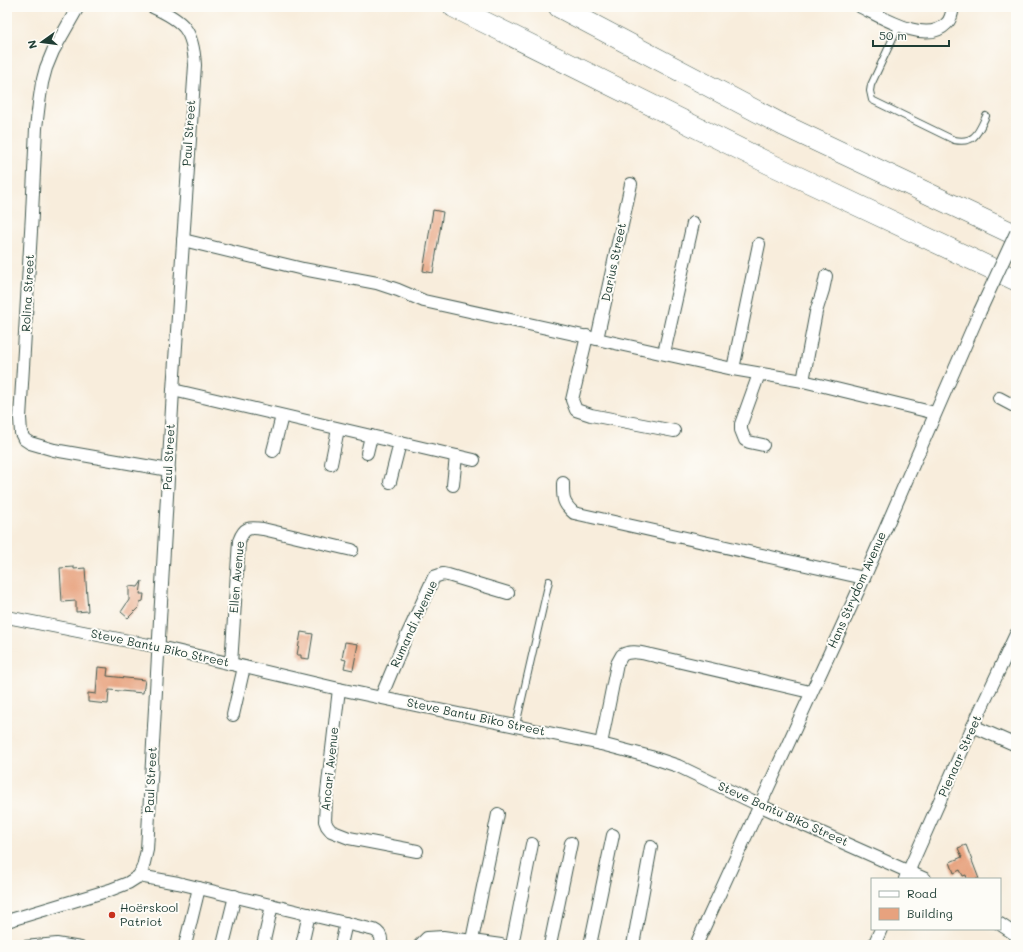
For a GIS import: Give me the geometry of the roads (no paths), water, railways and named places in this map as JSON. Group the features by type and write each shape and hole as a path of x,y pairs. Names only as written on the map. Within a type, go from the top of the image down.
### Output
{"highway":[{"path":"454,7 760,159 1016,280"},
{"path":"559,7 783,125 1016,234"}],"street":[{"name":"Rolina Street","path":"78,7 53,51 46,68 39,103 36,128 20,418 21,432 24,439 30,443 49,449 169,470"},
{"name":"Paul Street","path":"139,876 143,867 146,850 173,390 195,65 194,47 187,29 164,12 153,7"},
{"path":"861,7 899,25 915,31 927,32 938,29 946,24 951,17 953,7"},
{"name":"Darius Street","path":"631,184 592,338 572,400 576,410 591,415 674,431"},
{"path":"664,353 693,223"},
{"name":"Hans Strydom Avenue","path":"696,945 761,806 810,692 864,578 980,311 1016,234"},
{"path":"183,240 303,269 377,283 424,301 733,369 803,381 935,413"},
{"path":"733,369 759,244"},
{"path":"803,381 816,312 826,276"},
{"path":"758,374 741,424 741,430 745,440 763,445"},
{"path":"173,390 474,460"},
{"path":"999,398 1016,407"},
{"path":"273,451 282,416"},
{"path":"331,464 338,429"},
{"path":"367,453 371,436"},
{"path":"390,482 400,443"},
{"path":"454,485 456,456"},
{"path":"563,483 563,500 568,508 574,512 864,578"},
{"name":"Ellen Avenue","path":"231,664 239,541 242,532 246,529 263,529 352,550"},
{"name":"Rumandi Avenue","path":"381,697 434,577 442,574 448,575 508,593"},
{"name":"Steve Bantu Biko Street","path":"7,617 159,647 339,689 516,725 652,757 678,766 907,875 920,878"},
{"name":"Pienaar Street","path":"907,875 973,726 1016,634"},
{"path":"601,744 617,664 622,655 627,653 635,652 651,655 810,692"},
{"path":"233,715 244,667"},
{"name":"Ancari Avenue","path":"339,689 326,801 325,821 327,826 331,831 349,838 417,851"},
{"path":"973,726 1016,745"},
{"path":"464,941 498,814"},
{"path":"590,945 613,835"},
{"path":"550,945 571,842"},
{"path":"512,945 532,844"},
{"path":"633,945 651,847"},
{"path":"7,921 110,890 139,876 235,896 379,932 381,936 381,945"},
{"path":"185,945 199,888"},
{"path":"223,945 235,896"},
{"path":"263,945 272,905"},
{"path":"302,945 309,914"},
{"path":"341,945 346,923"},
{"path":"1001,925 1016,935"},
{"path":"874,945 881,930"},
{"path":"420,945 427,938 433,937 499,945"}],"lane":[{"path":"899,25 871,85 870,91 872,100 954,140 960,141 968,141 974,138 986,116"},
{"path":"516,725 549,581"},
{"path":"13,945 57,941 81,945"}],"place":[{"name":"Hoërskool Patriot","path":"112,915"}]}
